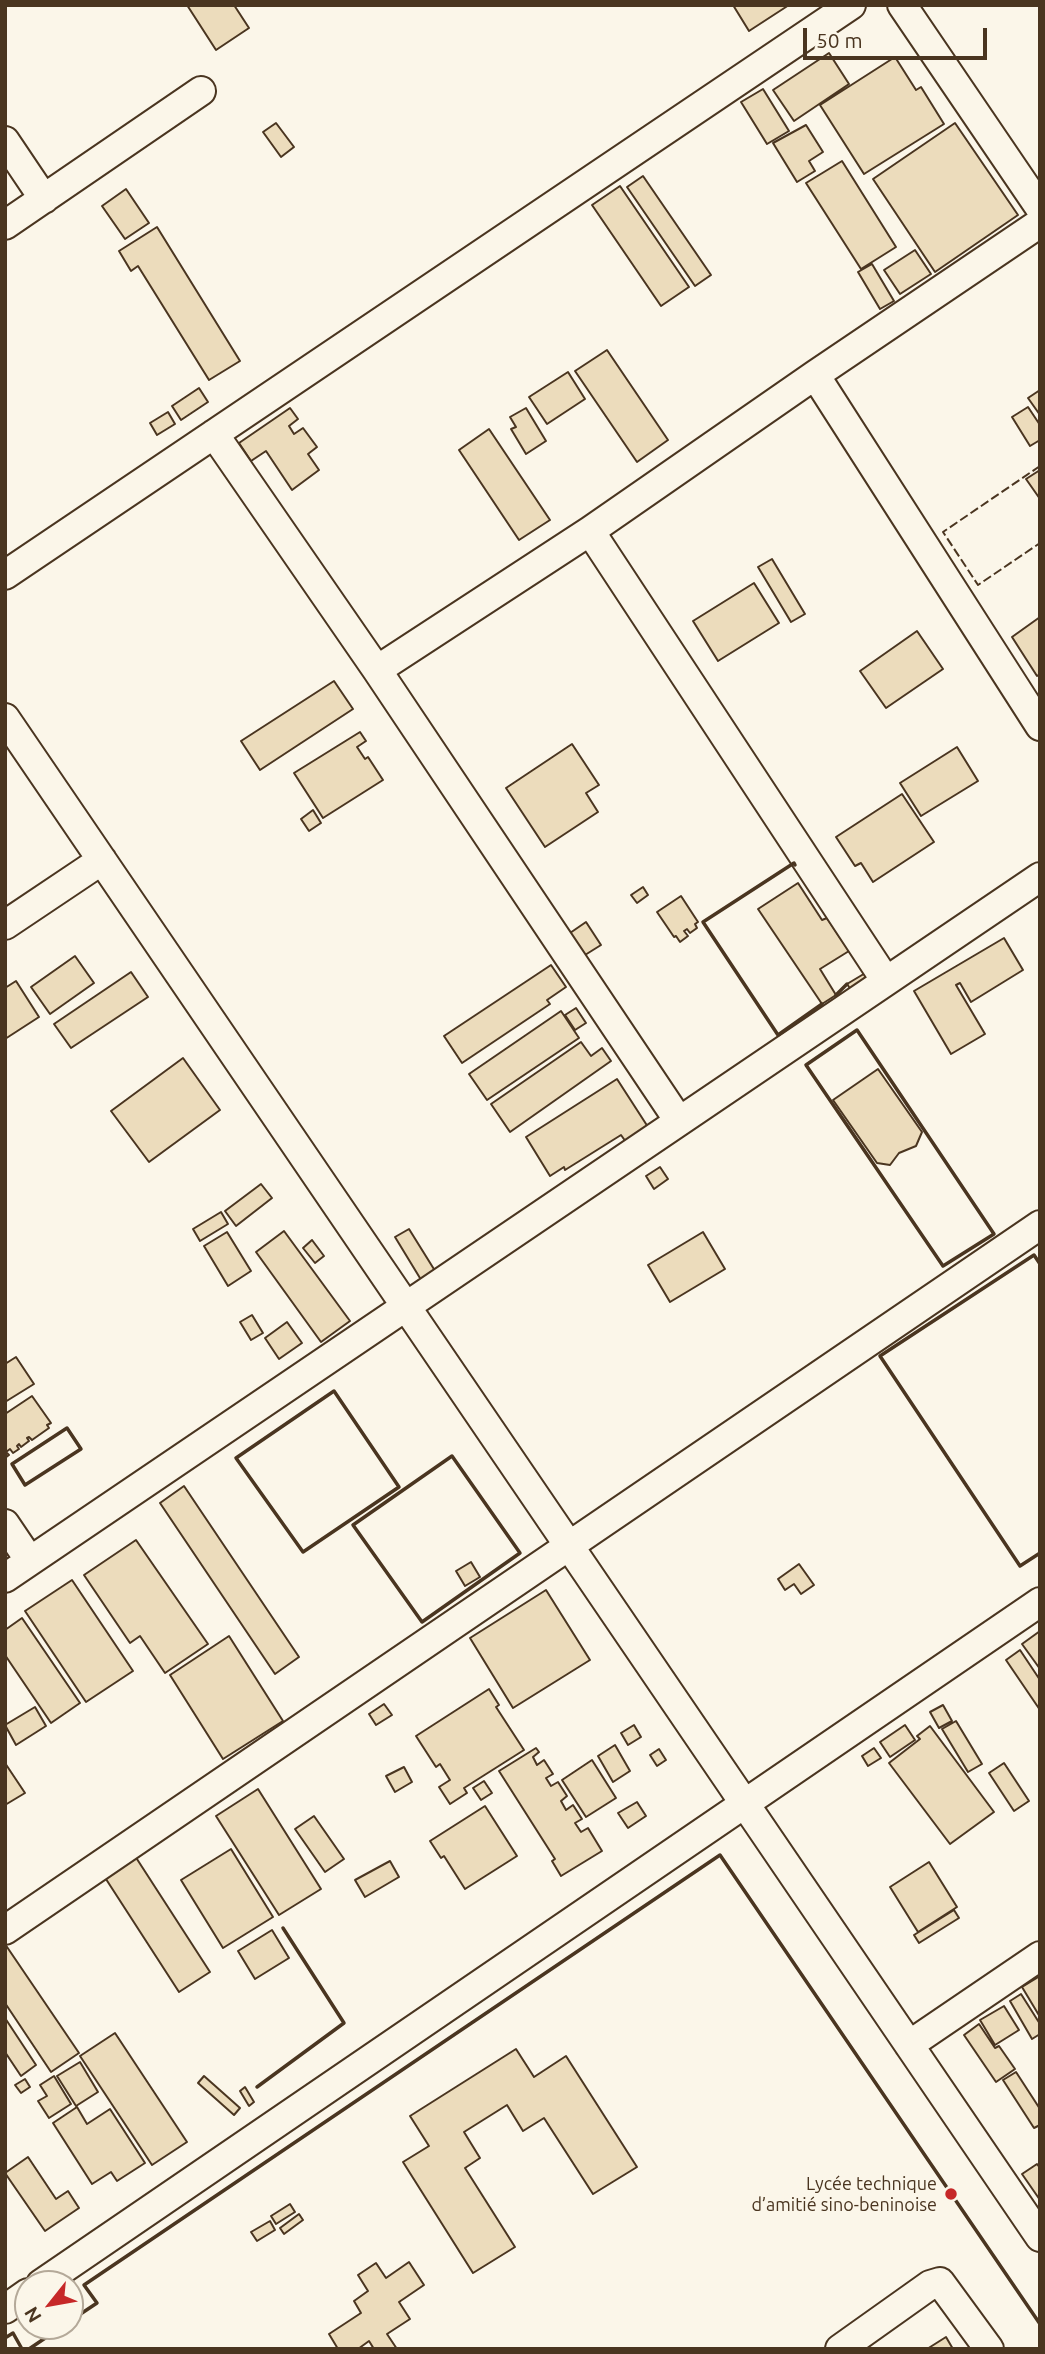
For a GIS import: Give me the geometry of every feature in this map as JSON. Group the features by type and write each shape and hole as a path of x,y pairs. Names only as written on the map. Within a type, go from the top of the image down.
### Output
{"street":[{"path":"5,575 851,5"},
{"path":"902,5 1040,208"},
{"path":"5,225 201,91"},
{"path":"5,141 44,198"},
{"path":"377,670 590,531 1040,223"},
{"path":"815,375 1040,726"},
{"path":"214,435 377,670 679,1121"},
{"path":"590,531 886,981"},
{"path":"5,718 1040,2237"},
{"path":"5,925 102,860"},
{"path":"5,1578 1040,877"},
{"path":"8,1922 569,1546 1040,1225"},
{"path":"5,1524 30,1561"},
{"path":"61,2270 1040,1602"},
{"path":"909,2045 1040,1956"},
{"path":"840,2349 930,2285 940,2282 989,2349"}],"building":[{"path":"187,5 234,5 249,28 216,50"},
{"path":"733,5 789,5 749,31"},
{"path":"829,53 849,84 794,121 773,90"},
{"path":"895,57 916,90 921,87 944,124 864,174 820,105"},
{"path":"763,89 789,131 767,144 741,102"},
{"path":"276,123 294,147 281,157 263,132"},
{"path":"955,123 1018,215 935,272 873,179"},
{"path":"806,125 823,152 809,161 815,171 797,182 773,143"},
{"path":"842,161 896,247 861,269 806,183"},
{"path":"643,176 711,275 695,286 627,187"},
{"path":"620,186 689,287 661,306 592,205"},
{"path":"126,189 149,223 125,239 102,206"},
{"path":"157,227 240,361 209,380 138,266 131,271 119,251"},
{"path":"915,250 931,274 900,294 884,270"},
{"path":"872,264 894,301 880,309 858,272"},
{"path":"607,350 668,440 637,462 575,371"},
{"path":"568,372 585,399 547,424 529,397"},
{"path":"199,388 208,402 181,420 172,406"},
{"path":"1040,390 1040,415 1028,398"},
{"path":"1028,407 1040,425 1040,440 1030,446 1012,417"},
{"path":"290,408 298,419 289,426 294,434 303,428 317,447 308,454 319,470 292,490 266,451 251,461 239,443"},
{"path":"526,408 546,441 526,454 511,429 516,427 510,417"},
{"path":"168,412 175,424 157,435 150,423"},
{"path":"489,429 550,520 519,540 459,450"},
{"path":"1040,470 1040,499 1026,479"},
{"path":"772,559 805,614 791,622 758,567"},
{"path":"754,583 779,623 718,661 693,621"},
{"path":"1040,617 1040,674 1037,676 1012,637"},
{"path":"917,631 943,669 886,708 860,671"},
{"path":"334,681 353,709 260,770 241,741"},
{"path":"360,732 366,741 357,747 365,759 368,757 383,780 323,818 294,773"},
{"path":"572,744 599,785 586,793 598,812 545,847 506,788"},
{"path":"957,747 978,781 921,816 900,783"},
{"path":"902,794 934,842 873,882 861,863 855,866 836,837"},
{"path":"313,810 321,823 309,831 301,819"},
{"path":"798,883 822,920 827,918 849,951 820,969 836,995 822,1004 758,909"},
{"path":"643,887 648,895 637,903 631,895"},
{"path":"681,896 698,922 695,924 697,928 690,933 687,929 684,931 688,936 680,942 657,912"},
{"path":"586,922 601,945 585,955 570,933"},
{"path":"1004,938 1023,970 971,1002 960,983 956,985 985,1034 951,1054 914,991"},
{"path":"75,956 94,983 50,1014 31,987"},
{"path":"551,965 566,987 547,1000 550,1004 462,1063 444,1036"},
{"path":"131,972 148,997 71,1048 54,1024"},
{"path":"867,972 874,984 855,996 847,984"},
{"path":"16,981 39,1017 5,1039 5,988"},
{"path":"576,1008 586,1023 575,1030 565,1015"},
{"path":"561,1011 579,1038 487,1100 469,1074"},
{"path":"581,1042 591,1056 602,1048 611,1061 510,1132 491,1104"},
{"path":"183,1058 220,1110 149,1162 111,1111"},
{"path":"878,1069 922,1132 916,1146 899,1153 890,1165 877,1163 833,1100"},
{"path":"617,1079 648,1127 626,1142 621,1135 565,1170 564,1167 550,1176 526,1137"},
{"path":"660,1167 668,1179 654,1189 646,1176"},
{"path":"261,1184 272,1198 236,1226 225,1211"},
{"path":"221,1212 228,1224 200,1241 193,1229"},
{"path":"409,1229 437,1274 423,1283 395,1237"},
{"path":"284,1231 350,1321 321,1342 256,1252"},
{"path":"227,1232 251,1271 228,1286 204,1246"},
{"path":"703,1232 725,1269 670,1302 648,1265"},
{"path":"312,1240 324,1256 315,1263 303,1248"},
{"path":"252,1315 263,1333 251,1340 240,1322"},
{"path":"287,1322 302,1343 279,1359 265,1338"},
{"path":"16,1357 34,1384 5,1402 5,1364"},
{"path":"32,1396 51,1423 47,1425 49,1428 32,1440 27,1438 29,1441 21,1447 19,1444 19,1449 13,1453 10,1449 5,1458 5,1414"},
{"path":"184,1486 299,1657 275,1674 160,1503"},
{"path":"136,1540 208,1644 165,1673 140,1636 130,1643 84,1575"},
{"path":"471,1562 480,1577 465,1586 456,1571"},
{"path":"799,1564 814,1585 801,1594 794,1584 785,1590 778,1579"},
{"path":"72,1580 133,1671 86,1702 25,1611"},
{"path":"546,1590 590,1660 513,1708 470,1638"},
{"path":"22,1618 80,1703 51,1723 5,1655 5,1630"},
{"path":"1040,1631 1040,1669 1022,1644"},
{"path":"229,1636 283,1721 223,1759 170,1675"},
{"path":"1020,1650 1040,1680 1040,1710 1006,1660"},
{"path":"489,1689 499,1705 496,1707 524,1750 464,1788 467,1793 450,1804 439,1787 450,1780 440,1764 436,1767 416,1736"},
{"path":"384,1704 392,1715 376,1725 369,1714"},
{"path":"943,1705 952,1721 939,1728 930,1712"},
{"path":"35,1707 46,1726 16,1745 5,1725"},
{"path":"956,1721 982,1764 968,1772 942,1729"},
{"path":"634,1725 641,1737 628,1745 621,1733"},
{"path":"905,1725 915,1740 890,1757 880,1742"},
{"path":"930,1726 994,1812 950,1844 889,1763 920,1739 917,1736"},
{"path":"615,1745 630,1771 613,1782 598,1756"},
{"path":"536,1748 539,1752 533,1757 537,1765 544,1760 553,1774 546,1778 551,1786 558,1782 567,1796 561,1801 566,1810 573,1805 582,1819 575,1823 581,1832 588,1828 602,1851 561,1876 552,1861 555,1859 499,1771"},
{"path":"874,1748 881,1758 868,1766 862,1756"},
{"path":"659,1749 666,1760 657,1766 650,1755"},
{"path":"592,1760 616,1798 586,1817 562,1780"},
{"path":"5,1763 25,1793 5,1805"},
{"path":"1004,1763 1029,1801 1014,1811 989,1773"},
{"path":"404,1767 412,1782 395,1792 386,1776"},
{"path":"484,1781 492,1793 481,1800 473,1788"},
{"path":"258,1789 321,1889 279,1915 216,1816"},
{"path":"637,1802 646,1816 628,1828 618,1813"},
{"path":"485,1806 517,1856 465,1889 444,1856 441,1858 430,1841"},
{"path":"314,1816 344,1859 325,1872 295,1829"},
{"path":"231,1849 273,1917 223,1948 181,1880"},
{"path":"135,1856 210,1972 179,1992 104,1876"},
{"path":"390,1861 399,1877 365,1897 355,1880"},
{"path":"929,1862 957,1907 918,1932 890,1887"},
{"path":"954,1910 959,1918 919,1943 914,1935"},
{"path":"272,1930 289,1958 255,1979 238,1951"},
{"path":"5,1944 79,2053 51,2072 5,2003"},
{"path":"1040,1976 1040,2017 1022,1987"},
{"path":"1021,1994 1040,2024 1040,2034 1032,2039 1010,2001"},
{"path":"1004,2006 1019,2030 995,2045 980,2020"},
{"path":"5,2018 36,2065 21,2076 5,2052"},
{"path":"979,2024 995,2048 999,2046 1015,2069 996,2082 964,2035"},
{"path":"115,2033 187,2142 152,2165 80,2056"},
{"path":"516,2049 534,2077 566,2056 637,2167 593,2194 544,2118 523,2131 507,2105 464,2132 480,2158 465,2168 515,2247 473,2273 403,2162 429,2146 410,2116"},
{"path":"80,2062 98,2092 76,2106 57,2076"},
{"path":"1016,2072 1040,2109 1040,2125 1034,2128 1003,2080"},
{"path":"54,2076 71,2104 49,2118 38,2101 47,2096 40,2085"},
{"path":"204,2076 240,2108 234,2115 198,2083"},
{"path":"25,2079 30,2087 21,2093 15,2085"},
{"path":"245,2087 254,2102 249,2106 240,2091"},
{"path":"77,2107 87,2124 110,2109 145,2163 117,2181 111,2172 92,2184 53,2123"},
{"path":"28,2157 56,2199 68,2191 79,2208 45,2231 5,2173"},
{"path":"1037,2164 1040,2168 1040,2200 1022,2174"},
{"path":"290,2204 295,2212 276,2224 271,2216"},
{"path":"299,2214 303,2220 284,2234 280,2228"},
{"path":"270,2221 275,2230 257,2241 251,2232"},
{"path":"409,2262 424,2285 399,2302 410,2319 387,2334 397,2349 374,2349 369,2341 358,2349 338,2349 329,2334 361,2313 354,2301 368,2291 358,2275 376,2263 386,2278"},
{"path":"946,2337 953,2349 927,2349"}],"fence":[{"path":"1040,466 943,532 978,585 1040,543"}],"wall":[{"path":"795,865 794,863 703,922 778,1035 822,1004"},
{"path":"836,995 847,984"},
{"path":"857,1030 994,1234 943,1266 806,1065 857,1030"},
{"path":"1040,1264 1034,1255 880,1356 1020,1566 1040,1553"},
{"path":"334,1391 399,1487 303,1552 236,1458 334,1391"},
{"path":"67,1428 81,1449 25,1485 12,1464 67,1428"},
{"path":"452,1456 520,1553 422,1622 353,1525 452,1456"},
{"path":"84,2285 720,1855 1040,2324"},
{"path":"257,2087 344,2023 283,1928"},
{"path":"84,2285 97,2303 84,2312"},
{"path":"5,2338 13,2333 22,2349"},
{"path":"29,2349 42,2340"}],"place":[{"name":"Lycée technique d’amitié sino-beninoise","path":"951,2194"}]}
